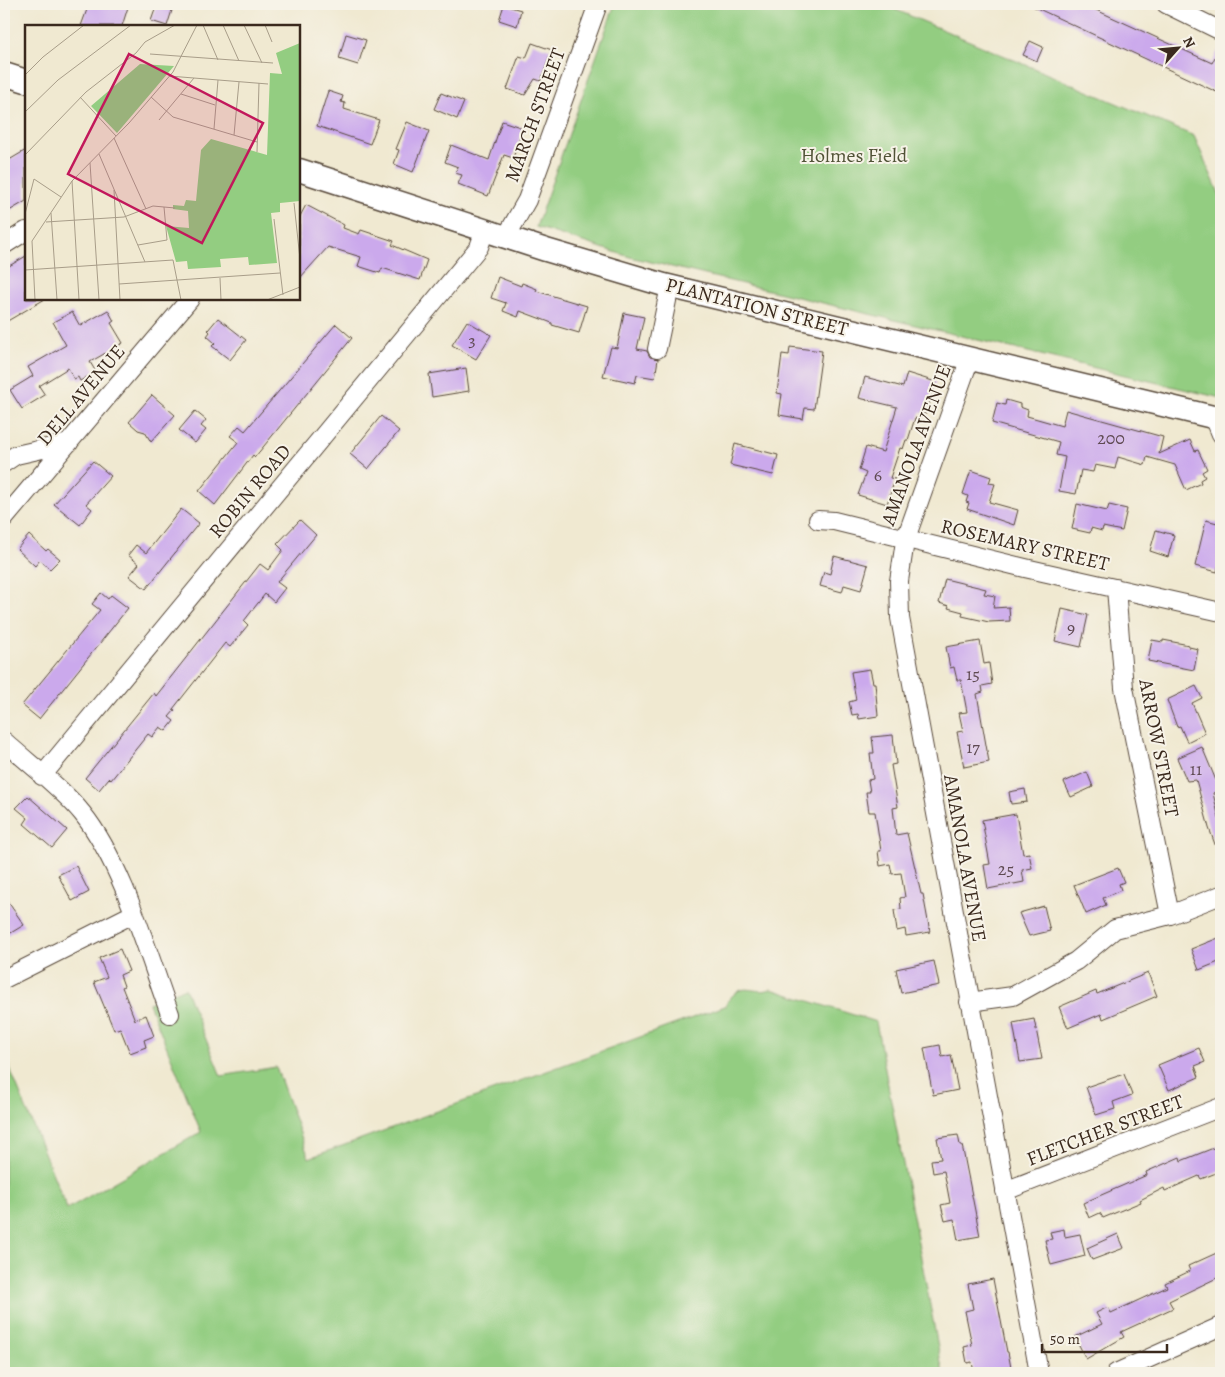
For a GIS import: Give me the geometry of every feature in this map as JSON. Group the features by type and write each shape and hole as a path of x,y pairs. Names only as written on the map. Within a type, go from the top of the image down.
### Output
{"street":[{"name":"MARCH STREET","path":"506,237 527,200 598,4"},
{"path":"1166,4 1221,31"},
{"path":"4,74 25,80"},
{"name":"PLANTATION STREET","path":"300,170 506,237 670,286 970,358 1219,423"},
{"name":"ROBIN ROAD","path":"42,776 440,296 479,247 485,230"},
{"path":"4,245 25,232"},
{"path":"657,349 670,286"},
{"name":"DELL AVENUE","path":"4,519 189,300"},
{"name":"AMANOLA AVENUE","path":"970,358 905,539 898,581 902,632 1039,1373"},
{"path":"4,463 16,456 69,443"},
{"name":"ROSEMARY STREET","path":"818,520 834,521 1221,612"},
{"name":"ARROW STREET","path":"1116,588 1124,688 1170,915"},
{"path":"4,742 73,803 92,826 133,914 170,1014"},
{"path":"969,1002 1013,996 1076,961 1115,929 1170,915 1221,895"},
{"path":"4,979 133,914"},
{"name":"FLETCHER STREET","path":"1005,1191 1221,1107"},
{"path":"1116,1373 1221,1326"}],"green space":[{"name":"Holmes Field","path":"615,4 882,4 1194,136 1221,198 1221,398 630,257 536,227"},
{"path":"185,988 221,1076 276,1067 309,1158 725,1006 731,997 742,990 764,991 771,989 876,1022 943,1373 4,1373 4,1054 67,1209 201,1132 149,1003"}],"building":[{"path":"89,4 129,4 122,25 81,25"},
{"path":"157,4 174,4 167,25 151,21"},
{"path":"1028,4 1083,4 1212,63 1221,45 1221,94"},
{"path":"504,5 521,10 517,26 499,20"},
{"path":"346,34 366,40 358,65 339,59"},
{"path":"1030,41 1043,47 1037,61 1023,55"},
{"path":"532,43 552,50 541,81 535,79 525,95 507,89 519,56 526,58"},
{"path":"328,91 343,96 341,102 345,103 344,109 379,120 370,144 317,126"},
{"path":"441,93 464,102 457,119 434,109"},
{"path":"502,121 523,128 513,158 504,155 488,196 458,184 462,175 455,173 458,167 445,162 451,145 489,160"},
{"path":"407,122 429,131 413,172 394,164 399,150 396,149"},
{"path":"25,151 25,202 4,214 4,163"},
{"path":"306,205 344,225 343,228 359,234 361,230 394,241 392,245 427,260 420,280 382,268 380,273 358,266 361,257 328,247 300,278 300,216"},
{"path":"25,257 25,300 43,300 4,323 4,269"},
{"path":"498,277 521,286 522,283 537,289 536,291 587,306 579,333 552,325 552,323 520,311 518,317 503,311 506,303 491,298"},
{"path":"108,310 114,321 111,323 123,343 90,362 96,372 80,381 78,377 74,379 68,368 39,386 45,395 22,409 10,390 33,376 28,367 66,345 53,322 72,312 80,326"},
{"path":"624,313 644,317 637,349 647,351 650,357 658,359 655,378 637,375 635,383 603,376 611,347 617,348"},
{"path":"218,318 246,340 230,360 212,346 215,343 207,336 210,332 208,330"},
{"path":"467,321 491,335 476,359 452,345"},
{"path":"336,324 352,338 255,457 253,455 215,505 199,491 238,442 230,436 239,426 245,431"},
{"path":"790,347 822,351 814,409 805,408 803,419 779,415 782,394 777,393 782,354 789,355"},
{"path":"466,368 469,391 432,397 429,374"},
{"path":"907,373 936,382 926,414 920,412 918,419 915,418 908,440 906,440 903,449 900,448 890,478 895,479 887,504 858,495 866,473 859,470 866,447 883,452 897,407 859,398 865,377 903,387"},
{"path":"152,395 175,415 151,442 145,432 138,430 129,422"},
{"path":"1006,400 1020,404 1020,407 1028,410 1027,416 1062,426 1066,410 1163,437 1159,454 1190,440 1195,451 1198,450 1207,469 1202,472 1205,477 1200,480 1201,483 1186,490 1175,465 1147,457 1145,465 1118,457 1115,469 1095,465 1093,472 1081,470 1076,494 1059,491 1065,457 1056,455 1059,442 992,423 997,403 1005,405"},
{"path":"195,411 206,420 201,426 206,430 195,443 179,430"},
{"path":"381,416 399,431 368,469 350,454"},
{"path":"735,444 778,455 773,475 730,465"},
{"path":"93,461 111,476 86,504 92,509 80,525 54,504"},
{"path":"971,470 991,477 989,483 995,484 989,502 1018,510 1014,525 967,509 969,503 966,502 968,496 963,494"},
{"path":"1077,504 1107,511 1109,505 1127,509 1122,531 1103,527 1102,531 1091,528 1090,533 1072,529"},
{"path":"181,509 199,523 146,589 129,576 139,564 128,555 136,545 146,553"},
{"path":"300,520 316,535 277,582 285,588 274,602 265,594 244,621 248,625 230,647 225,643 173,709 175,710 169,717 174,721 166,731 160,727 152,737 148,734 111,780 109,778 99,790 85,778 154,693 156,696 260,564 268,570 283,550 277,544"},
{"path":"1206,520 1221,524 1221,555 1217,572 1195,566"},
{"path":"1156,530 1174,535 1168,557 1150,551"},
{"path":"29,535 46,551 48,549 60,559 50,569 40,560 35,566 17,549"},
{"path":"834,556 868,565 861,590 844,585 842,592 820,586 824,572 830,574"},
{"path":"945,579 986,589 984,594 995,596 993,608 1009,607 1010,621 989,622 962,616 963,612 948,608 949,606 939,603"},
{"path":"101,593 108,599 111,595 128,608 39,719 22,705 100,610 92,604"},
{"path":"1062,609 1088,615 1081,647 1055,641"},
{"path":"1152,640 1189,645 1189,647 1198,649 1194,670 1148,661"},
{"path":"980,641 984,664 989,663 992,684 982,686 983,692 977,694 989,762 964,767 957,732 963,731 959,713 967,712 961,680 957,680 954,667 950,668 946,647"},
{"path":"870,669 873,683 875,683 878,716 859,719 858,714 852,715 849,702 856,700 851,672"},
{"path":"1196,686 1202,698 1192,703 1205,733 1187,742 1180,726 1177,727 1167,700"},
{"path":"893,735 896,764 891,765 898,807 893,808 896,835 907,833 921,894 923,894 930,932 906,936 905,929 897,931 894,910 901,909 900,898 905,897 901,873 892,874 890,864 880,866 878,851 881,851 875,812 869,812 866,792 870,792 868,780 873,779 870,753 874,753 872,737"},
{"path":"1202,747 1220,790 1213,793 1221,827 1220,858 1209,828 1196,780 1187,781 1177,758"},
{"path":"1087,772 1093,787 1071,797 1064,782"},
{"path":"1025,789 1027,802 1011,804 1009,792"},
{"path":"28,796 67,830 52,848 24,824 28,818 16,808"},
{"path":"1016,814 1023,854 1029,853 1032,868 1022,870 1024,882 988,889 984,865 990,864 982,820"},
{"path":"76,866 89,892 72,901 58,875"},
{"path":"1118,868 1124,882 1119,884 1121,890 1103,898 1106,905 1086,914 1074,885"},
{"path":"4,896 24,925 4,937"},
{"path":"1044,906 1050,931 1029,936 1019,913"},
{"path":"1221,937 1221,961 1199,970 1191,949"},
{"path":"120,949 129,971 120,975 124,986 122,987 135,1020 146,1015 154,1036 144,1040 146,1047 130,1053 120,1028 114,1030 94,982 107,977 99,958"},
{"path":"934,961 939,985 901,993 896,969"},
{"path":"1148,973 1157,996 1103,1019 1101,1014 1068,1028 1059,1007 1096,991 1097,994"},
{"path":"1034,1019 1042,1059 1020,1062 1013,1023"},
{"path":"940,1045 942,1057 951,1055 958,1090 933,1095 924,1048"},
{"path":"1199,1048 1205,1062 1195,1066 1199,1077 1169,1090 1158,1065"},
{"path":"1124,1074 1132,1095 1113,1102 1115,1109 1096,1115 1086,1087"},
{"path":"958,1135 960,1145 962,1145 980,1236 958,1240 954,1219 945,1221 941,1205 950,1203 944,1171 933,1173 931,1160 941,1159 937,1138"},
{"path":"1221,1145 1221,1171 1201,1179 1199,1176 1165,1191 1164,1188 1140,1200 1141,1202 1103,1218 1100,1213 1089,1218 1083,1203 1147,1175 1146,1172 1180,1157 1181,1161"},
{"path":"1064,1229 1065,1237 1080,1234 1085,1256 1051,1265 1045,1240 1052,1239 1050,1232"},
{"path":"1118,1234 1124,1248 1092,1260 1087,1248"},
{"path":"1221,1251 1221,1276 1169,1301 1173,1308 1121,1332 1124,1337 1086,1359 1075,1337 1102,1324 1096,1313 1108,1307 1111,1313 1167,1287 1165,1283 1190,1271 1188,1266"},
{"path":"993,1279 1012,1373 974,1373 972,1362 967,1363 964,1347 972,1345 965,1311 973,1309 968,1284"}]}
